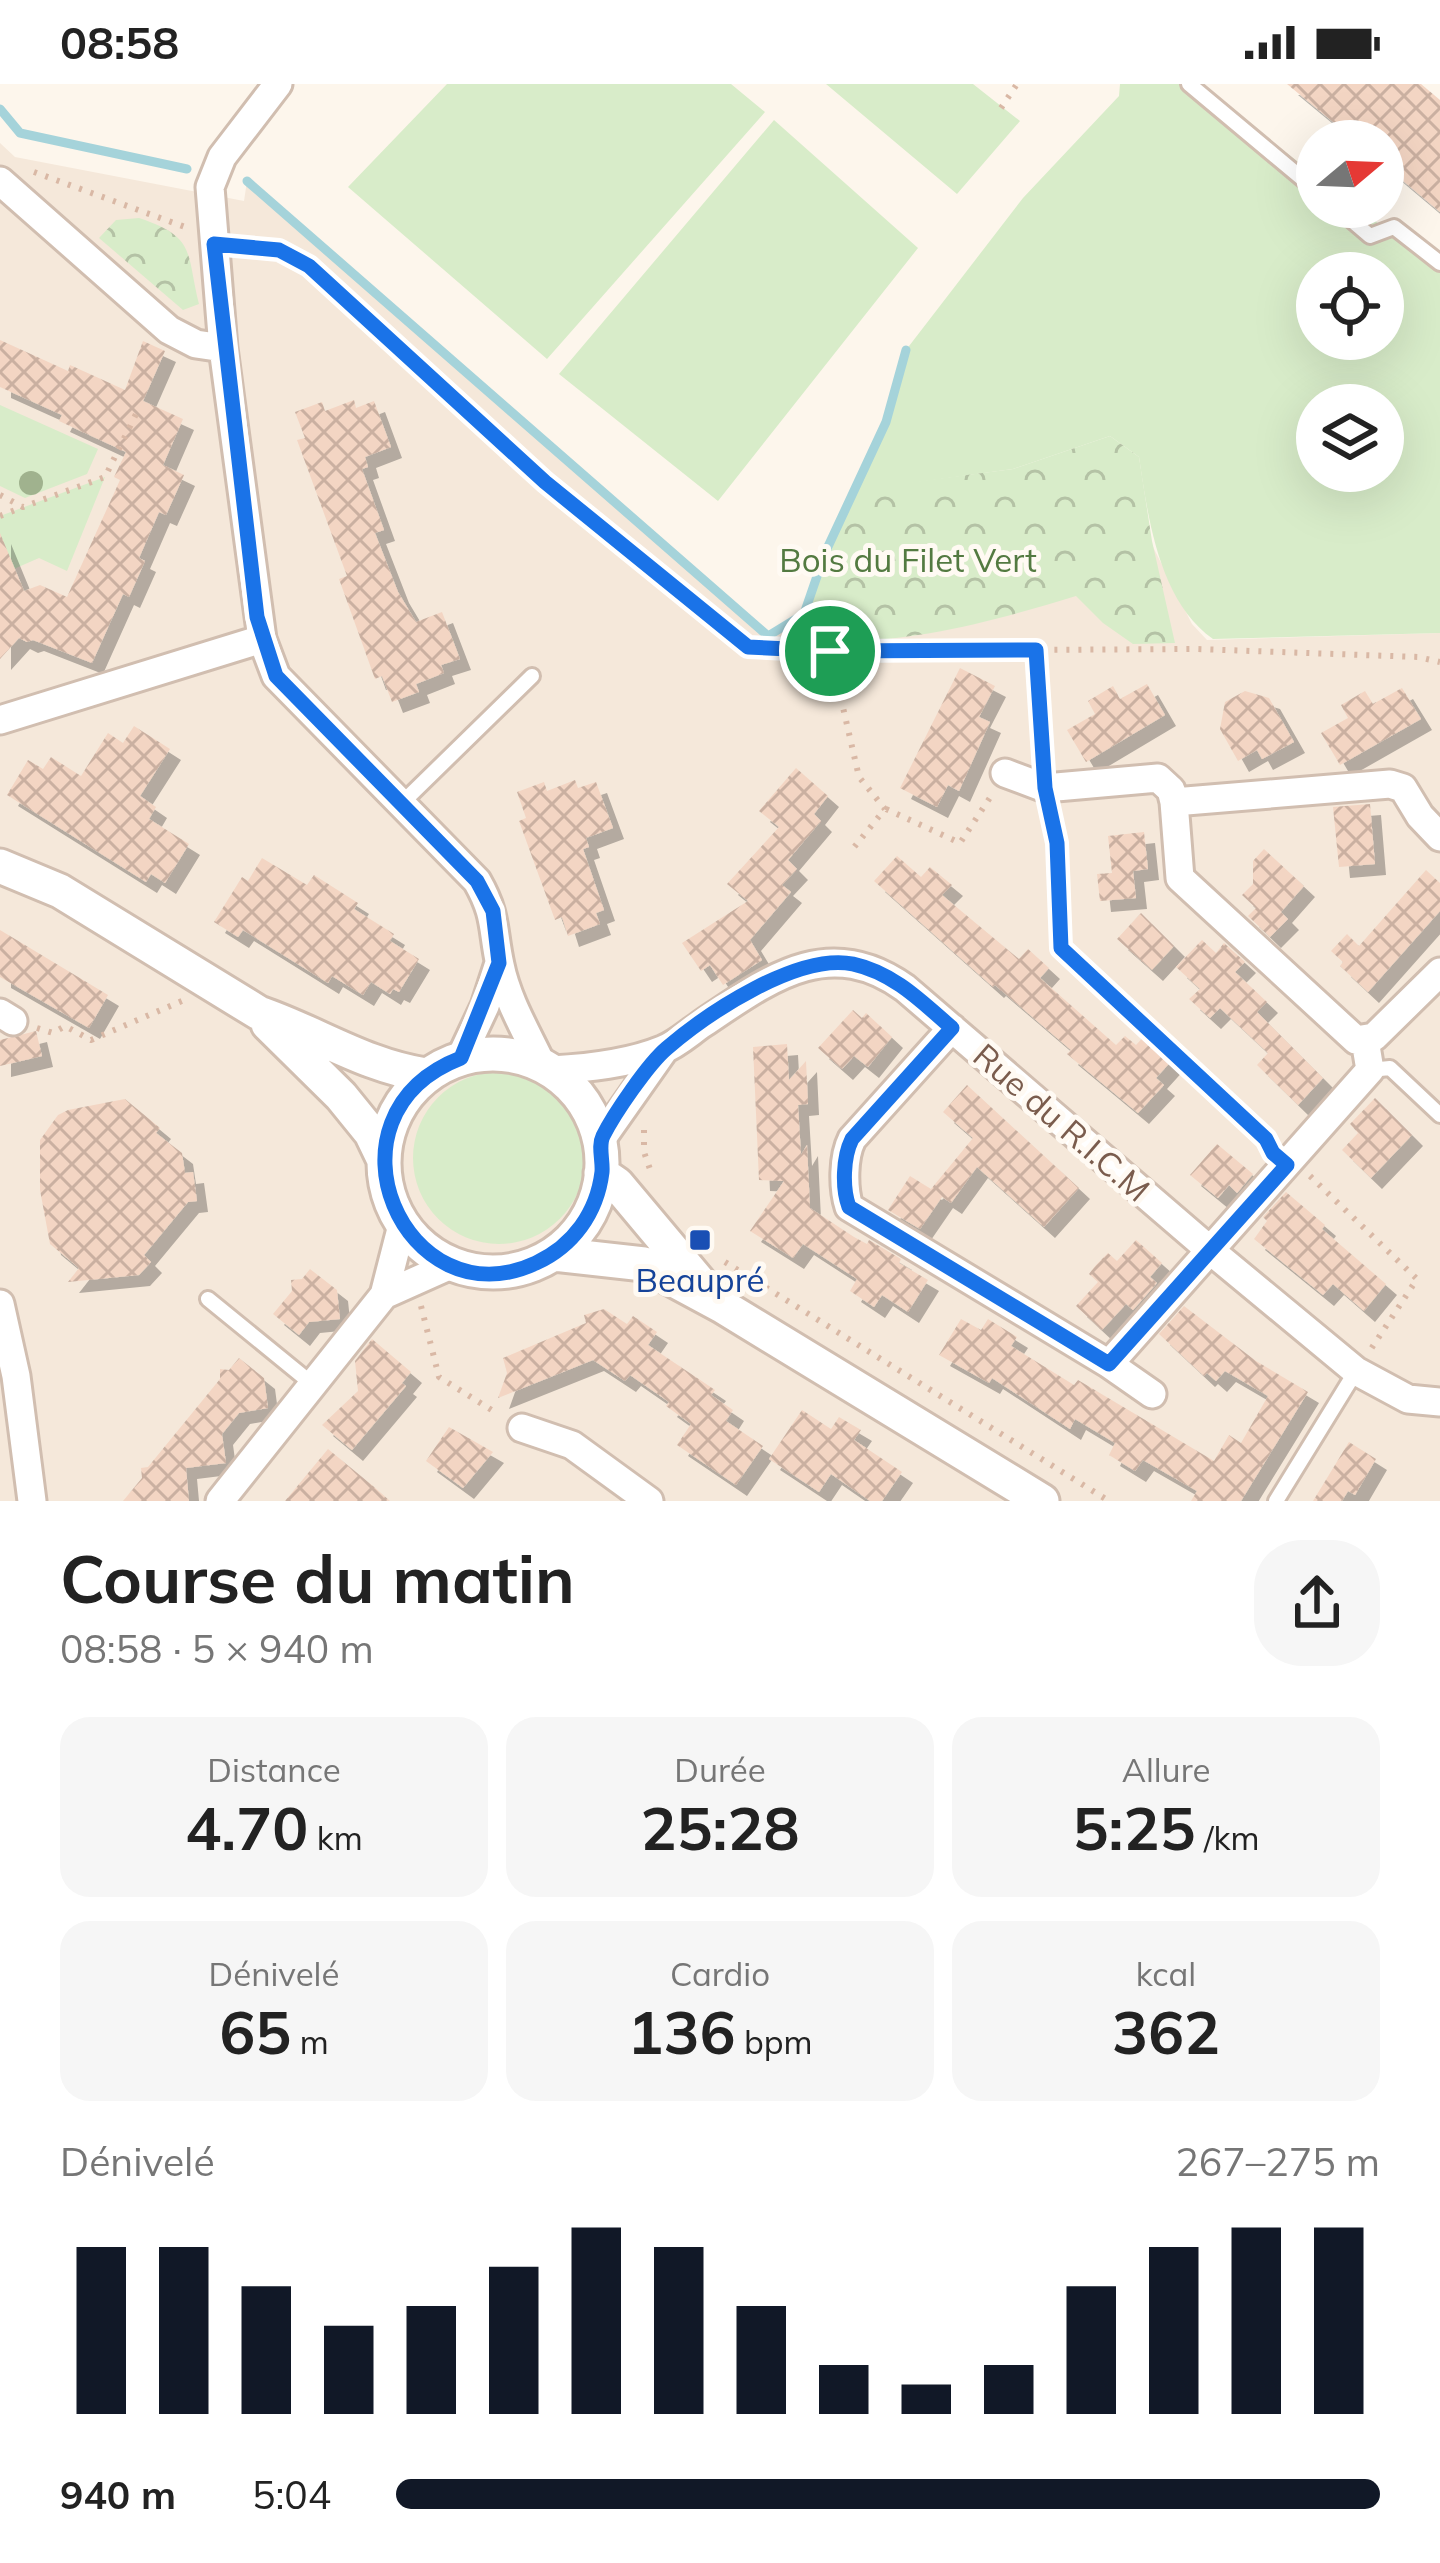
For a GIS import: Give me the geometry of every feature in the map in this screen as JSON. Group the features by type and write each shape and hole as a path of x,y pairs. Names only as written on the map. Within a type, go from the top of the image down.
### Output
{"street":[{"path":"278,84 222,157 210,187 223,348 262,639 276,676 477,881 493,911 499,963 513,1005 547,1068"},
{"path":"12,173 169,330 196,344 223,348"},
{"path":"0,720 262,639"},
{"path":"1005,772 1045,788 1158,778 1172,790 1180,878 1348,1034 1365,1040"},
{"path":"1174,802 1390,784 1403,788 1440,837"},
{"path":"0,866 60,891 259,1013 295,1025 380,1067 426,1076"},
{"path":"461,1058 499,963"},
{"name":"Rue du R.I.C.M","path":"547,1068 607,1065 664,1050 758,988 818,963 854,964 876,971 905,988 1357,1370 1408,1399 1440,1402"},
{"path":"1365,1040 1392,1022 1440,972"},
{"path":"259,1013 281,1041 341,1096 370,1133 383,1158 391,1204 402,1225 424,1248 451,1265 504,1272 554,1254 587,1219 597,1197 601,1157"},
{"path":"952,1028 852,1139 847,1149 845,1196 849,1207 1152,1394"},
{"path":"1109,1364 1370,1070 1365,1040"},
{"name":"Rue du R.I.C.M","path":"601,1157 664,1050"},
{"path":"383,1158 388,1127 426,1076 461,1058 502,1053 547,1068 578,1094 601,1157 617,1184 722,1306"},
{"path":"384,1295 402,1225"},
{"path":"554,1254 644,1264 722,1306 1042,1501"},
{"path":"220,1501 384,1295 451,1265"},
{"path":"0,1304 16,1376 32,1501"},
{"path":"522,1428 572,1445 649,1501"}],"lane":[{"path":"1189,84 1296,173"},
{"path":"1361,228 1370,236 1391,228"},
{"path":"1395,228 1440,263"},
{"path":"400,805 532,676"},
{"path":"1370,1070 1390,1067 1440,1115"},
{"path":"208,1299 311,1383"},
{"path":"1276,1501 1357,1370"}],"path":[{"path":"1001,108 1017,84"},
{"path":"12,173 37,174 163,218 214,244 279,250 309,266 545,482 748,647 830,651 1197,649 1418,657 1440,662"},
{"path":"0,516 105,477 139,408"},
{"path":"0,495 23,507"},
{"path":"1036,650 1045,788 1057,843 1061,948 1266,1139 1273,1153 1303,1170 1418,1279 1357,1370"},
{"path":"830,651 859,777 885,809 960,842 1005,772"},
{"path":"851,851 885,809"},
{"path":"6,1017 53,1033 65,1026 91,1040 214,987"},
{"path":"646,1119 644,1152 659,1190"},
{"path":"711,1254 1109,1501"},
{"path":"417,1278 439,1377 522,1428"}],"shaded area":[{"path":"0,143 15,157 244,201 247,181 768,636 804,614 851,491 911,480 1151,543 1192,624 1207,640 1440,633 1440,1501 0,1501"}],"green space":[{"path":"447,84 731,84 765,112 547,359 348,187"},
{"path":"826,84 973,84 1020,121 957,194"},
{"path":"1120,84 1194,84 1296,160 1296,228 1384,228 1440,271 1440,633 1213,639 1195,623 1168,581 1152,531 1139,457 1110,436 1013,469 853,491 886,422 906,350 1023,198 1119,96"},
{"path":"774,120 918,248 718,501 559,374"},
{"path":"139,218 180,240 190,259 199,304 183,310 99,238 116,220"},
{"path":"0,405 98,449 87,474 25,498 0,486"},
{"name":"Bois du Filet Vert","path":"1110,436 1139,457 1175,643 1133,644 1076,596 918,635 821,641 806,614 852,490 1013,469"},
{"path":"105,477 67,571 39,558 0,575 0,516"},
{"path":"499,1072 532,1079 560,1097 578,1125 585,1158 578,1191 560,1219 532,1237 499,1244 466,1237 438,1219 420,1191 413,1158 420,1125 438,1097 466,1079"}],"building":[{"path":"1287,84 1421,84 1440,100 1440,212 1404,182 1404,120 1331,120"},
{"path":"0,340 125,390 143,341 165,351 143,401 183,419 163,465 184,475 166,515 159,512 139,558 145,561 129,597 123,594 92,663 19,638 0,659 0,533 24,591 40,585 67,597 120,480 114,477 126,452 0,387"},
{"path":"354,400 356,408 374,401 391,447 365,457 368,467 362,469 384,530 375,533 398,592 416,622 442,612 460,659 441,665 444,673 416,684 419,692 392,702 382,676 375,679 339,579 347,576 297,440 305,438 295,412 322,402 325,411"},
{"path":"960,668 995,686 979,717 990,722 959,791 948,785 937,807 900,788"},
{"path":"1147,684 1165,715 1086,762 1067,730 1095,714 1088,701 1113,686 1120,699"},
{"path":"1402,688 1421,719 1340,765 1321,733 1348,718 1341,705 1365,691 1373,704"},
{"path":"1245,691 1269,698 1294,742 1262,759 1257,750 1238,761 1220,729 1225,702"},
{"path":"134,726 170,749 140,796 156,807 149,819 189,844 165,883 151,874 146,882 7,795 28,760 43,769 51,757 81,776 108,733 123,743"},
{"path":"796,768 828,796 814,814 821,821 788,860 797,869 782,885 791,892 750,940 762,960 723,985 710,965 701,971 682,943 748,901 727,884 779,827 759,811"},
{"path":"575,780 578,788 596,782 613,828 586,838 589,847 583,849 604,910 596,913 600,924 568,936 562,917 555,920 519,821 526,818 517,792 544,782 547,791"},
{"path":"1370,804 1375,864 1339,867 1333,807"},
{"path":"1144,832 1148,869 1133,871 1136,898 1100,901 1097,874 1112,873 1108,836"},
{"path":"1264,849 1304,886 1281,912 1288,919 1270,937 1248,916 1256,908 1242,895 1253,884 1253,861"},
{"path":"897,856 921,877 930,867 952,885 942,895 1019,959 1028,949 1049,968 1040,978 1116,1045 1125,1036 1136,1045 1148,1032 1175,1057 1156,1078 1164,1085 1138,1113 874,881"},
{"path":"262,858 307,885 314,875 358,903 354,909 394,934 390,941 419,959 399,992 393,989 390,994 371,982 363,995 332,976 328,983 243,930 238,937 214,922 242,877 248,881"},
{"path":"1426,870 1440,883 1440,911 1368,992 1331,951 1347,934 1359,946"},
{"path":"1141,913 1174,946 1152,970 1117,939"},
{"path":"0,930 108,995 89,1028 0,977"},
{"path":"1202,940 1216,953 1224,943 1245,962 1235,972 1267,1002 1257,1012 1323,1078 1298,1105 1257,1065 1268,1053 1220,1008 1210,1018 1189,999 1200,989 1176,967"},
{"path":"853,1010 862,1018 866,1013 892,1037 868,1067 854,1056 842,1069 818,1048"},
{"path":"36,1031 42,1056 0,1066 0,1040"},
{"path":"787,1044 789,1080 806,1061 808,1104 798,1105 801,1155 807,1145 810,1208 854,1237 867,1244 869,1240 901,1259 899,1263 928,1280 908,1312 882,1295 874,1307 850,1291 857,1279 803,1244 793,1258 750,1231 784,1181 759,1180 753,1047"},
{"path":"967,1085 1079,1188 1044,1227 977,1167 951,1203 942,1197 920,1229 888,1210 910,1176 931,1189 973,1138 943,1112"},
{"path":"1375,1098 1412,1135 1371,1178 1342,1150 1358,1133 1350,1124"},
{"path":"125,1099 182,1153 185,1173 193,1172 197,1201 188,1202 144,1255 151,1262 139,1275 68,1282 79,1268 50,1244 40,1190 40,1140 58,1115 68,1110"},
{"path":"1217,1144 1253,1174 1237,1193 1229,1185 1218,1198 1190,1175"},
{"path":"1286,1192 1386,1284 1364,1311 1333,1284 1323,1295 1254,1239 1267,1221 1263,1217"},
{"path":"1136,1240 1162,1263 1150,1277 1157,1283 1133,1310 1126,1304 1102,1330 1076,1306 1098,1282 1089,1274 1096,1265 1108,1253 1117,1261"},
{"path":"310,1269 337,1290 340,1319 309,1322 299,1335 273,1314 292,1291 291,1280 302,1279"},
{"path":"1184,1306 1256,1361 1308,1392 1241,1501 1191,1501 1197,1491 1143,1460 1135,1471 1109,1455 1115,1443 1075,1419 1070,1429 992,1378 989,1383 939,1355 961,1319 981,1330 988,1319 1017,1337 1011,1346 1214,1461 1229,1435 1241,1443 1268,1396 1225,1371 1216,1381 1207,1373 1204,1376 1159,1334"},
{"path":"604,1309 627,1324 633,1316 657,1332 648,1345 715,1390 711,1395 733,1410 726,1421 763,1446 736,1485 677,1445 691,1424 666,1406 669,1402 630,1375 625,1381 593,1360 498,1398 507,1373 503,1358 586,1323 584,1315"},
{"path":"372,1339 411,1372 402,1383 406,1386 352,1450 322,1425 358,1391 355,1361"},
{"path":"239,1358 264,1378 268,1408 239,1413 222,1434 226,1463 186,1468 189,1501 123,1501 142,1478 141,1468 148,1467 220,1379 220,1369 229,1370"},
{"path":"802,1410 831,1429 839,1417 861,1430 854,1440 902,1472 882,1501 870,1501 831,1474 819,1492 769,1459"},
{"path":"449,1427 493,1452 463,1488 426,1461"},
{"path":"1349,1442 1376,1459 1355,1495 1348,1491 1342,1501 1313,1501"},
{"path":"328,1449 373,1486 390,1501 285,1501"}],"waterway":[{"path":"0,109 20,133 187,169"},
{"path":"247,181 768,636 804,614 825,553 886,422 906,350"}],"place":[{"name":"Beaupré","path":"700,1240"}],"route":[{"path":"214,244 279,250 309,266 545,482 748,647 830,651 1036,650 1045,788 1057,843 1061,948 1266,1139 1287,1165 1109,1364 849,1207 845,1196 847,1149 852,1139 952,1028 893,980 854,964 818,963 785,973 664,1050 600,1141 602,1173 597,1197 587,1219 554,1254 504,1272 477,1271 451,1265 424,1248 402,1225 385,1181 388,1127 404,1098 426,1076 461,1058 499,963 493,911 477,881 276,676 268,658 257,617 214,244"}]}
